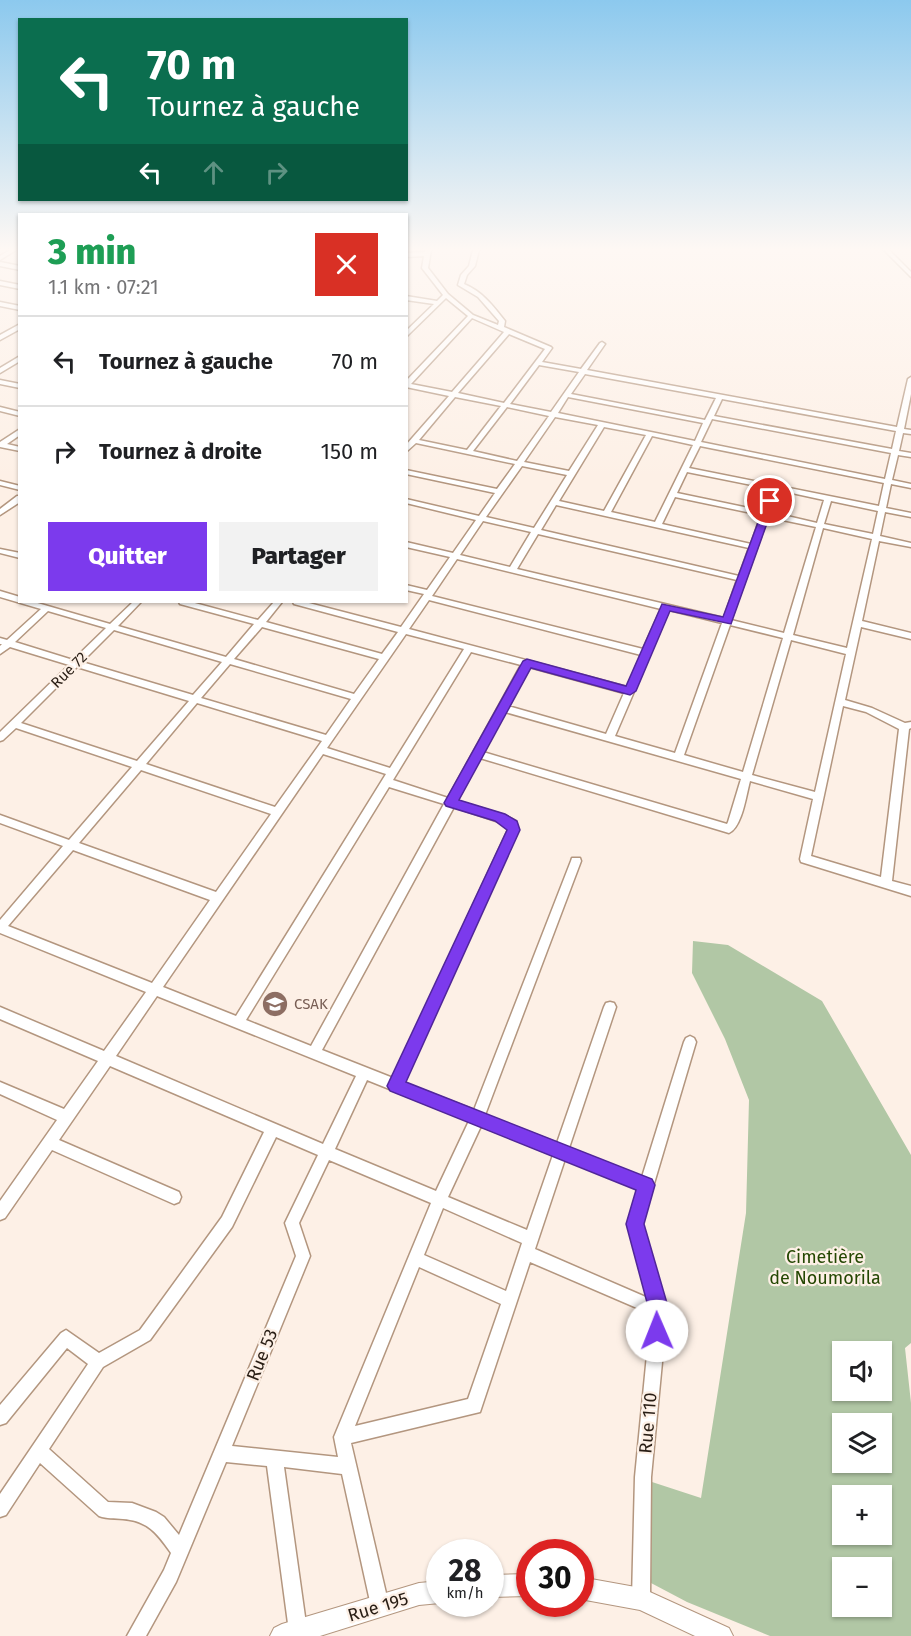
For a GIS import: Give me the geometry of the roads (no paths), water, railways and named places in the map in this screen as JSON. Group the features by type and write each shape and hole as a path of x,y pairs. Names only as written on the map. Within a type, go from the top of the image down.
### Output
{"street":[{"path":"408,383 461,326"},
{"path":"469,453 549,348 495,326"},
{"path":"0,338 18,327"},
{"path":"0,330 11,332"},
{"path":"408,448 454,395 504,330"},
{"path":"0,1213 602,344"},
{"path":"0,371 18,359"},
{"path":"538,363 911,432"},
{"path":"911,379 805,859 911,891"},
{"path":"0,382 18,386"},
{"path":"408,385 911,486"},
{"path":"567,395 911,455"},
{"path":"658,525 720,396"},
{"path":"0,409 18,414"},
{"path":"513,569 602,424"},
{"path":"0,445 18,432"},
{"path":"606,514 650,434"},
{"path":"415,441 571,474"},
{"path":"0,445 18,449"},
{"path":"685,469 911,515"},
{"path":"408,471 500,492"},
{"path":"0,483 18,488"},
{"path":"678,758 775,487"},
{"path":"673,494 911,545"},
{"path":"478,754 729,829 733,825 828,498"},
{"path":"0,513 18,500"},
{"path":"408,501 742,579"},
{"path":"554,502 754,547"},
{"path":"408,544 851,652"},
{"path":"0,551 18,556"},
{"path":"408,588 646,653"},
{"path":"0,594 18,599"},
{"name":"Rue 72","path":"0,738 136,603"},
{"path":"187,603 385,658"},
{"path":"277,603 0,928 646,1185"},
{"path":"301,603 630,691"},
{"path":"0,651 4,642 44,605 357,698"},
{"path":"609,738 666,607"},
{"path":"857,623 911,636"},
{"path":"4,642 328,739"},
{"path":"238,1023 468,648"},
{"path":"314,1053 527,663"},
{"path":"840,702 869,710 907,726 886,884"},
{"path":"503,708 819,797"},
{"path":"14,724 278,812"},
{"path":"321,750 451,803 512,824 513,830 396,1086"},
{"path":"0,819 218,898"},
{"path":"380,1606 342,1437 439,1200 477,1119 576,861"},
{"path":"342,1437 474,1406 610,1007"},
{"path":"0,1013 439,1200 659,1310"},
{"name":"Rue 110","path":"640,1599 643,1478 659,1310 635,1224 690,1042"},
{"name":"Rue 53","path":"136,1636 170,1576 303,1256 292,1223 364,1073"},
{"path":"0,1088 66,1117"},
{"path":"0,1509 98,1362 145,1335 227,1222 273,1129"},
{"path":"49,1142 174,1197"},
{"path":"415,1258 510,1300"},
{"path":"0,1417 66,1338 98,1362"},
{"path":"39,1451 105,1510 131,1510 152,1518 164,1527 180,1552"},
{"path":"222,1453 349,1466"},
{"path":"274,1458 290,1634"},
{"path":"594,1591 640,1599 691,1628 721,1636"},
{"name":"Rue 195","path":"290,1634 380,1606 426,1595"}],"place":[{"name":"CSAK","path":"275,1004"}],"park label":[{"name":"Cimetière de Noumorila","path":"825,1267"}]}
